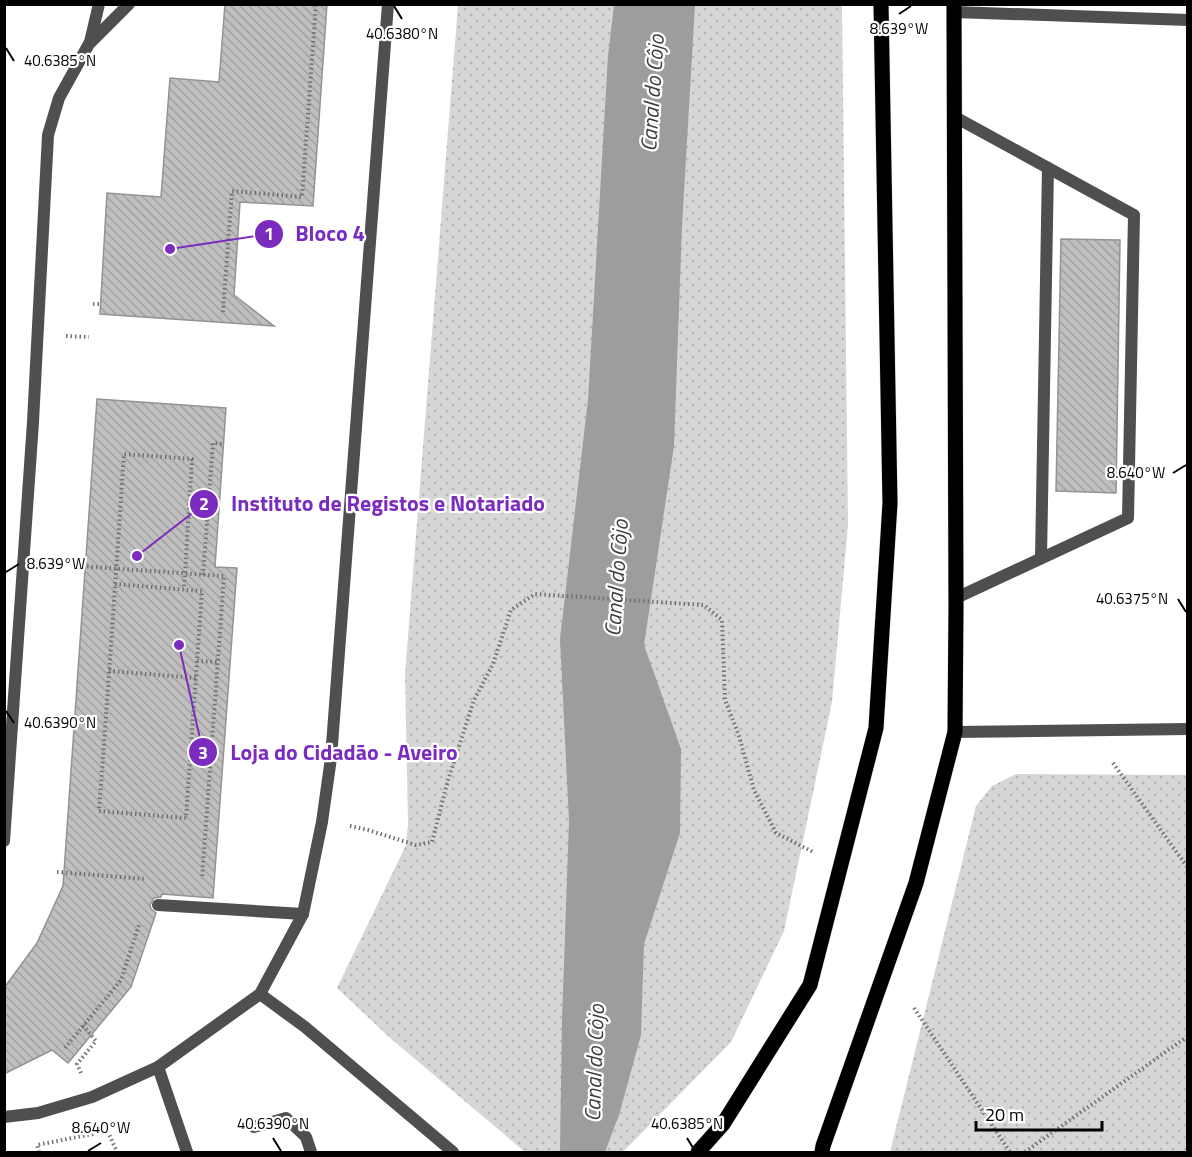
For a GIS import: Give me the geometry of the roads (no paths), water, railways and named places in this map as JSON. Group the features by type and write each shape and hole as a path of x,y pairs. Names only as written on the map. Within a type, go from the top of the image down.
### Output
{"main road":[{"path":"698,1152 723,1124 810,986 876,728 890,503 881,4"},
{"path":"822,1152 822,1146 916,883 955,732 954,8"}],"street":[{"path":"4,841 33,422 48,135 59,98 90,42 99,4"},
{"path":"90,42 129,4"},
{"path":"4,1117 38,1113 92,1097 158,1067 260,994 303,914 322,822 331,758 388,4"},
{"path":"954,8 1188,20"},
{"path":"955,117 1134,215 1128,518 956,598"},
{"path":"1041,558 1048,168"},
{"path":"955,732 1188,729"},
{"path":"158,905 303,914"},
{"path":"260,994 305,1028 453,1152"},
{"path":"158,1067 187,1152"},
{"path":"254,1126 286,1118 306,1137 311,1152"}],"water":[{"name":"Canal do Côjo","path":"614,5 695,5 682,226 674,446 644,645 681,749 680,833 644,944 641,1035 619,1115 605,1152 560,1152 569,821 560,639 588,400 608,56"}],"place":[{"name":"Bloco 4","path":"170,249"},
{"name":"Instituto de Registos e Notariado","path":"137,556"},
{"name":"Loja do Cidadão - Aveiro","path":"179,645"}]}
